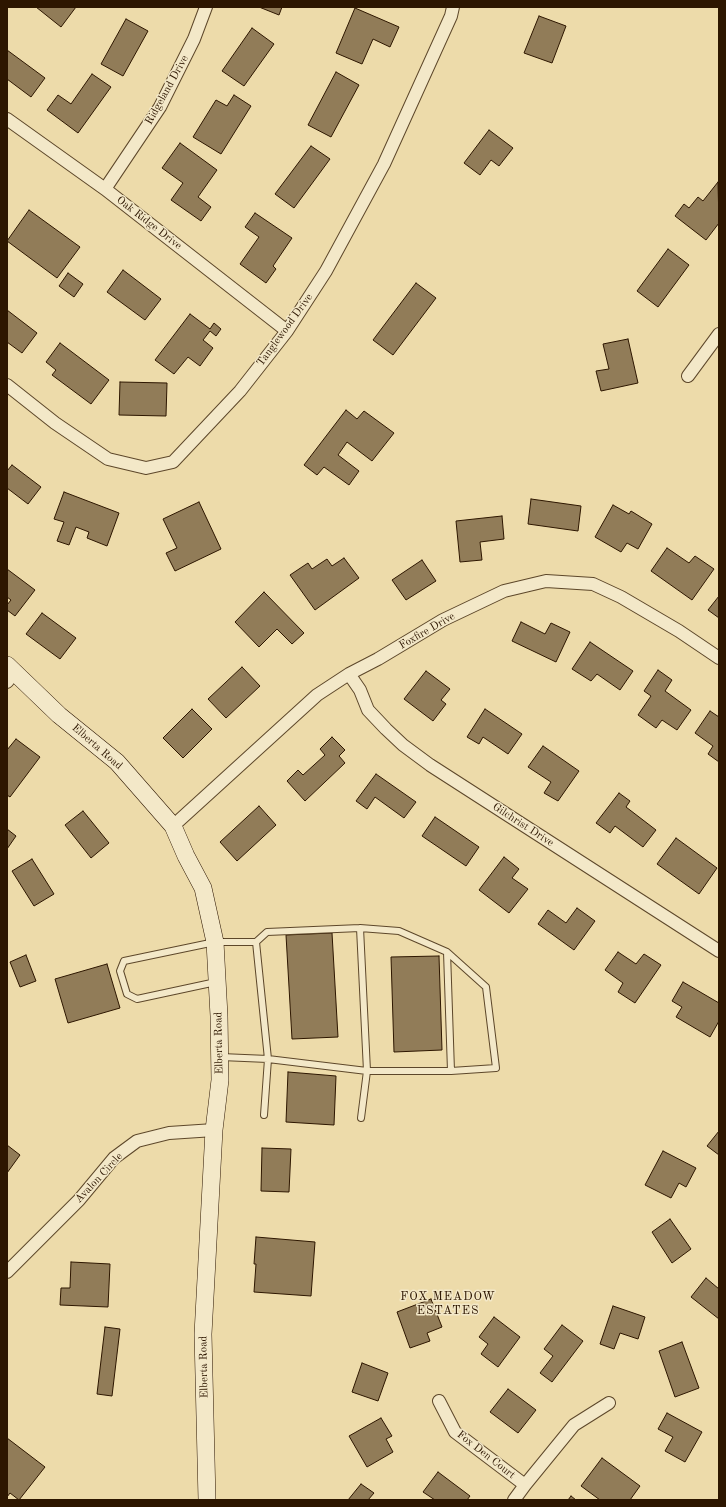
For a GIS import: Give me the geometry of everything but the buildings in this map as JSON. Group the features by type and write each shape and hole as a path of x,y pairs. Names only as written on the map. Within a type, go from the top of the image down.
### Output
{"street":[{"name":"Ridgeland Drive","path":"105,189 160,107 194,39 206,7"},
{"name":"Tanglewood Drive","path":"7,385 55,423 108,459 146,468 173,462 240,391 287,331 326,271 384,164 451,16 453,7"},
{"name":"Oak Ridge Drive","path":"7,119 105,189 287,331"},
{"path":"688,376 719,334"},
{"name":"Foxfire Drive","path":"174,826 317,695 349,674 378,660 443,620 504,591 546,581 593,584 621,597 719,658"},
{"name":"Elberta Road","path":"10,673 117,762 174,826 186,856 203,888 215,942 220,1057 220,1080 214,1130 204,1334 207,1500"},
{"name":"Gilchrist Drive","path":"349,674 360,690 368,710 403,745 430,765 719,951"},
{"name":"Avalon Circle","path":"7,1272 79,1200 114,1158 137,1142 169,1133 214,1130"},
{"name":"Fox Den Court","path":"439,1402 454,1432 524,1485"},
{"path":"514,1500 524,1485 574,1425 609,1403"}],"lane":[{"path":"217,982 137,999 127,994 120,971 124,961 215,942 256,942 267,932 360,928 399,931 447,952 486,987 496,1068 451,1071 367,1071 268,1059 220,1057"},
{"path":"360,928 367,1071 361,1118"},
{"path":"256,942 268,1059 264,1115"},
{"path":"447,952 451,1071"}],"district":[{"name":"FOX MEADOW ESTATES","path":"448,1304"}]}
